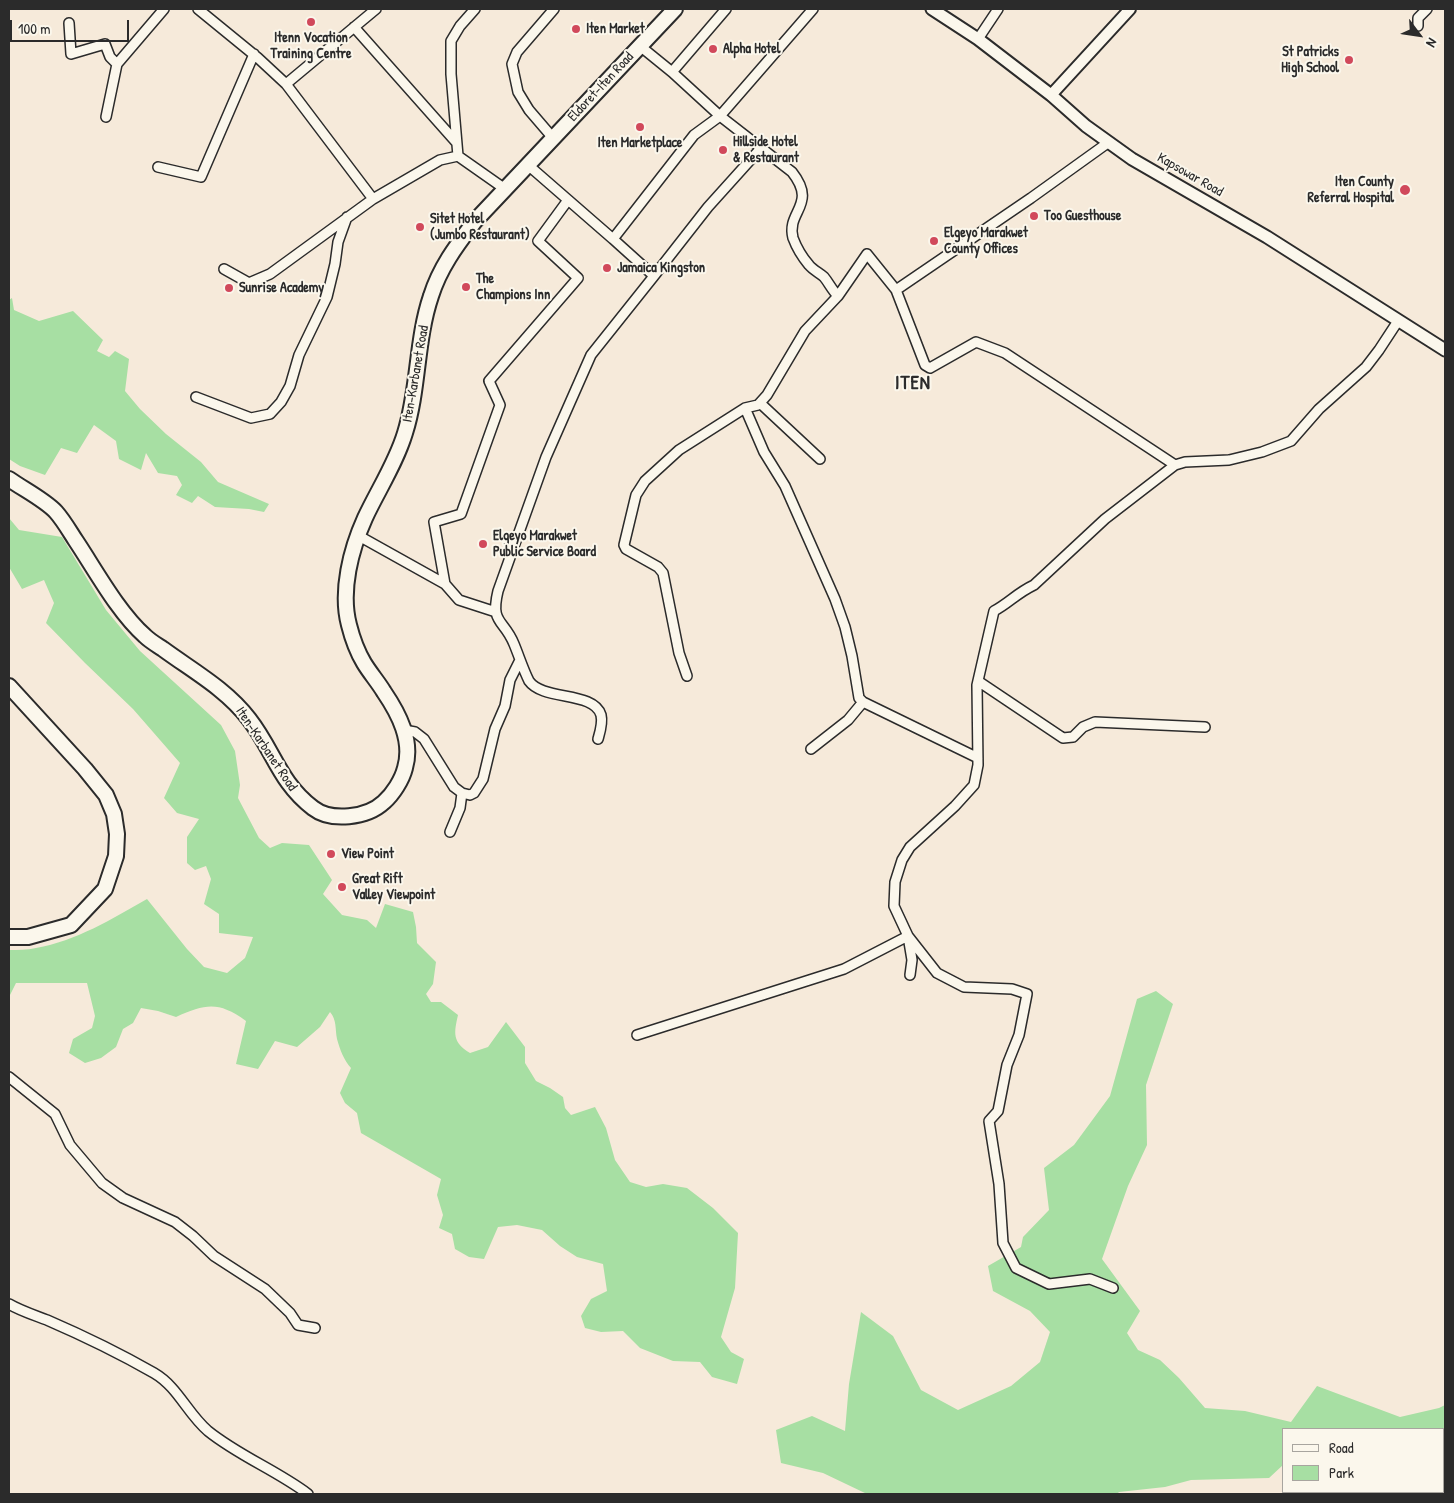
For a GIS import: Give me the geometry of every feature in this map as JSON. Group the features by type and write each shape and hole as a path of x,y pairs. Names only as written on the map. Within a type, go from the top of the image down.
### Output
{"main road":[{"name":"Eldoret-Iten Road","path":"528,164 675,9"},
{"name":"Kapsowar Road","path":"932,9 978,39 1086,126 1132,159 1267,237 1445,350"},
{"name":"Iten-Karbanet Road","path":"9,479 56,512 122,610 146,637 206,679 236,704 250,720 283,776 299,797 317,811 334,816 366,812 383,804 395,790 405,769 408,748 400,718 385,692 364,663 349,625 346,588 354,550 364,520 393,463 405,433 415,390 422,337 430,298 439,274 453,250 475,221 528,164"},
{"path":"9,686 86,769 106,795 114,814 117,834 116,856 105,889 89,907 71,924 28,937 9,937"}],"street":[{"path":"106,117 117,64 164,9"},
{"path":"198,9 254,54 286,84 373,199"},
{"path":"286,84 376,9"},
{"path":"475,9 460,26 451,42 451,74 458,156 505,189"},
{"path":"553,138 529,110 518,92 512,64 517,52 554,9"},
{"path":"672,72 726,9"},
{"path":"613,239 694,136 720,116 813,9"},
{"path":"978,39 998,9"},
{"path":"1051,96 1130,9"},
{"path":"1418,26 1418,18 1427,9"},
{"path":"69,23 71,54 105,44 110,58 117,64"},
{"path":"354,27 456,142"},
{"path":"640,46 672,72 720,116 762,147 801,182 803,197 793,225 794,240 809,265 825,278 838,296"},
{"path":"158,167 201,177 254,54"},
{"path":"896,290 1032,198 1109,142"},
{"path":"598,739 601,714 594,706 533,686 514,643 499,621 495,604 498,591 546,457 591,355 708,207 762,147"},
{"path":"224,269 249,282 270,274 373,199 440,160 458,156"},
{"path":"528,164 654,276"},
{"path":"445,584 434,522 460,514 500,405 489,381 578,278 538,241 568,200"},
{"path":"196,397 251,418 270,414 281,402 290,386 299,355 327,297 338,242 347,218"},
{"path":"687,676 679,653 663,573 658,567 626,549 624,545 636,495 648,477 679,450 745,408 760,403 767,395 805,331 838,296 867,254 896,290 925,365 930,368 976,342 998,350 1175,465"},
{"path":"1113,1288 1090,1279 1049,1284 1016,1268 1003,1243 999,1184 989,1121 998,1111 1007,1065 1019,1035 1027,994 1012,989 964,987 937,973 908,936 894,906 895,882 902,860 910,847 955,806 974,785 978,766 978,681 994,611 1004,606 1019,592 1034,585 1109,515 1175,465 1185,462 1229,460 1262,452 1291,441 1320,409 1366,367 1398,321"},
{"path":"760,403 820,459"},
{"path":"745,408 764,452 785,486 834,599 845,628 859,698 863,702 978,758"},
{"path":"359,536 445,584 459,600 496,612"},
{"path":"404,730 415,732 424,739 454,787 462,793 470,795 474,793 483,779 495,729 505,706 510,680 520,660"},
{"path":"978,681 1063,738 1073,738 1083,728 1094,722 1205,727"},
{"path":"811,749 853,716 863,702"},
{"path":"450,832 460,808 462,793"},
{"path":"908,936 912,960 910,975"},
{"path":"637,1034 844,969 908,936"},
{"path":"9,1077 55,1114 70,1145 102,1183 123,1198 175,1222 214,1256 265,1289 290,1313 298,1325 315,1328"},
{"path":"9,1304 23,1312 46,1320 120,1353 156,1374 174,1388 201,1425 213,1435 308,1494"}],"green space":[{"path":"12,298 14,310 39,321 73,311 103,340 97,351 109,357 115,351 129,359 125,391 140,409 166,434 201,462 218,482 269,504 264,512 215,507 198,496 192,503 176,495 182,485 177,476 158,473 146,453 141,470 119,459 116,441 94,425 77,453 61,448 45,475 20,466 9,459 9,300"},
{"path":"9,518 19,530 62,537 106,610 140,651 221,725 235,751 240,785 238,798 259,838 270,848 282,843 309,845 332,880 323,894 342,915 367,920 376,928 385,904 413,912 417,943 436,962 433,984 426,994 431,1002 441,1002 458,1015 455,1032 457,1041 464,1049 470,1053 488,1047 506,1022 525,1047 525,1063 536,1081 563,1097 565,1108 571,1115 595,1107 606,1128 615,1160 630,1182 646,1187 663,1184 687,1188 713,1208 738,1233 735,1288 721,1337 731,1352 744,1359 737,1384 712,1377 700,1362 673,1361 640,1348 623,1331 601,1332 585,1328 581,1316 591,1299 607,1291 603,1264 577,1257 560,1246 542,1230 517,1225 498,1227 484,1259 469,1257 455,1249 452,1234 439,1228 443,1215 437,1195 441,1179 361,1133 357,1113 345,1103 340,1093 351,1068 341,1051 337,1039 335,1021 330,1012 320,1027 297,1047 275,1041 258,1069 236,1064 246,1021 227,1010 204,1007 176,1017 141,1008 133,1023 123,1029 116,1047 101,1058 85,1063 69,1053 73,1039 92,1028 95,1016 87,983 16,983 9,997 9,950 33,949 79,935 147,899 204,967 227,973 245,958 253,937 219,933 219,914 204,904 211,879 206,866 195,870 187,863 187,837 199,819 177,813 164,798 180,763 133,709 46,623 54,603 44,580 22,589 9,567"},
{"path":"1156,991 1173,1004 1146,1085 1147,1145 1128,1186 1102,1259 1140,1311 1127,1333 1138,1350 1160,1360 1179,1378 1205,1408 1245,1411 1291,1422 1317,1386 1400,1417 1445,1405 1445,1452 1444,1428 1282,1428 1282,1466 1269,1478 1191,1480 1165,1487 1119,1492 1117,1494 867,1494 823,1473 781,1463 776,1430 812,1416 845,1431 849,1384 861,1312 893,1336 921,1390 958,1410 1011,1386 1040,1362 1050,1332 1030,1311 993,1291 988,1266 1021,1247 1023,1237 1049,1210 1044,1168 1074,1145 1110,1096 1137,999"}],"place":[{"name":"Itenn Vocation Training Centre","path":"311,22"},
{"name":"Iten Market","path":"576,29"},
{"name":"Alpha Hotel","path":"713,49"},
{"name":"St Patricks High School","path":"1349,60"},
{"name":"Iten Marketplace","path":"640,127"},
{"name":"Hillside Hotel & Restaurant","path":"723,150"},
{"name":"Iten County Referral Hospital","path":"1405,190"},
{"name":"Too Guesthouse","path":"1034,216"},
{"name":"Sitet Hotel (Jumbo Restaurant)","path":"420,227"},
{"name":"Elgeyo Marakwet County Offices","path":"934,241"},
{"name":"Jamaica Kingston","path":"607,268"},
{"name":"The Champions Inn","path":"466,287"},
{"name":"Sunrise Academy","path":"229,288"},
{"name":"Elgeyo Marakwet Public Service Board","path":"483,544"},
{"name":"View Point","path":"331,854"},
{"name":"Great Rift Valley Viewpoint","path":"342,887"}],"district":[{"name":"ITEN","path":"913,384"}]}
